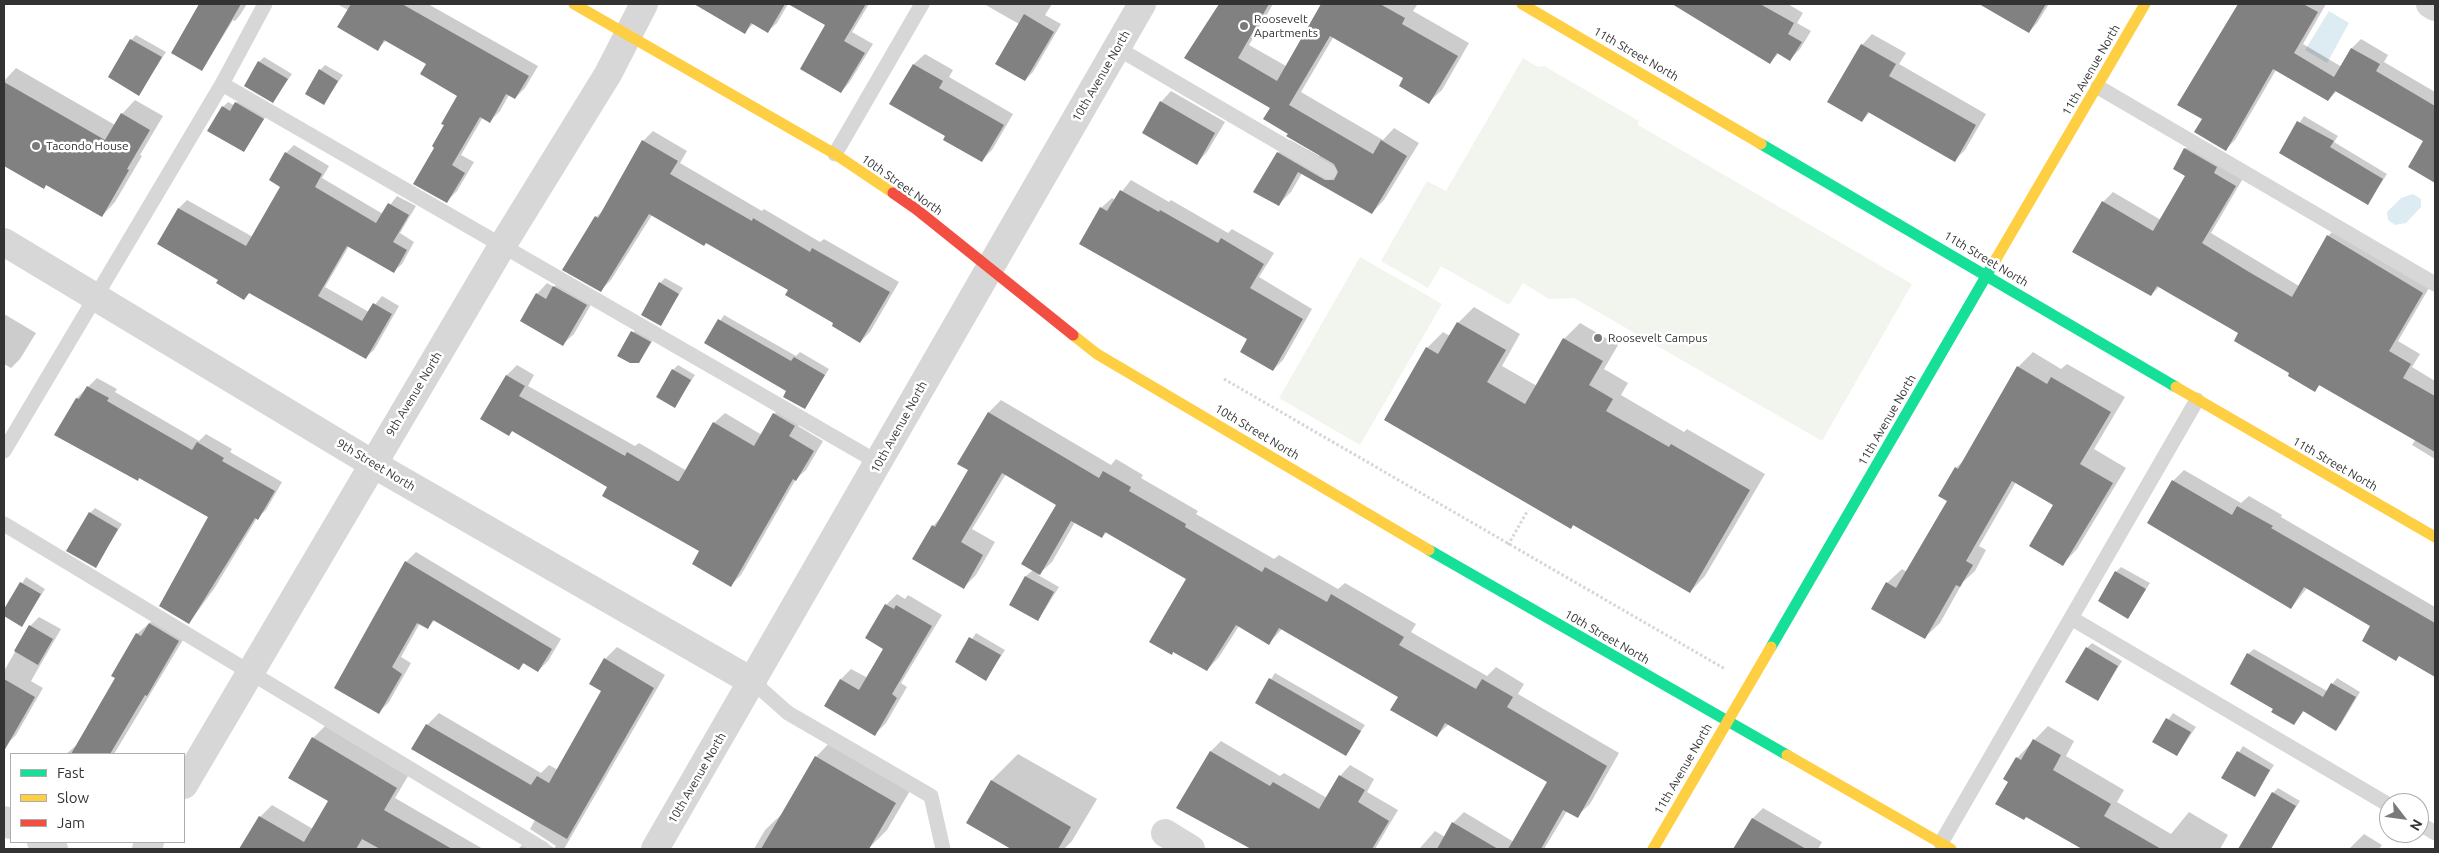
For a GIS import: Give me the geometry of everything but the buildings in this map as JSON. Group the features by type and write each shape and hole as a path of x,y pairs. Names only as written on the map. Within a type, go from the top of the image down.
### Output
{"street":[{"name":"10th Street North","path":"574,4 835,154 916,209 1096,354 1726,722 1946,846"},
{"name":"9th Avenue North","path":"185,783 502,246 608,74 644,4"},
{"name":"10th Avenue North","path":"655,849 879,463 988,268 1142,4"},
{"name":"11th Street North","path":"1522,4 1987,275 2197,400 2435,537"},
{"name":"11th Avenue North","path":"1652,849 2145,4"},
{"path":"2430,4 2435,7"},
{"name":"9th Street North","path":"4,242 373,464 753,682"},
{"path":"1165,833 1191,849"},
{"path":"43,843 54,849"}],"lane":[{"path":"4,451 222,84 265,4"},
{"path":"835,154 922,4"},
{"path":"1117,48 1329,172"},
{"path":"222,84 879,463"},
{"path":"2098,87 2435,284"},
{"path":"1946,846 2071,618 2197,400"},
{"path":"4,524 543,849"},
{"path":"2071,618 2379,800"},
{"path":"753,682 788,713 931,796 943,849"}],"path":[{"path":"1224,379 1730,672"},
{"path":"1508,545 1528,510"}],"shaded area":[{"path":"2329,11 2349,23 2327,63 2305,50"},
{"path":"1523,58 1538,67 1544,66 1639,121 1638,125 1912,284 1822,441 1574,298 1549,299 1523,283 1509,305 1441,266 1428,288 1381,261 1427,181 1446,191"},
{"path":"2413,194 2421,199 2421,207 2406,223 2395,225 2388,220 2387,212 2401,198"},
{"path":"1360,257 1442,304 1360,445 1279,398"}],"traffic: fast":[{"path":"1761,144 2176,387"},
{"path":"1771,647 1996,259"},
{"path":"1429,550 1787,755"}],"traffic: slow":[{"path":"574,4 835,154 893,193"},
{"path":"1522,4 1761,144"},
{"path":"1996,259 2145,4"},
{"path":"1073,335 1097,354 1429,550"},
{"path":"2176,387 2435,537"},
{"path":"1653,849 1771,647"},
{"path":"1787,755 1951,849"}],"traffic: jam":[{"path":"893,193 916,209 1073,335"}],"place":[{"name":"Roosevelt Apartments","path":"1244,26"},
{"name":"Tacondo House","path":"36,146"},
{"name":"Roosevelt Campus","path":"1598,338"}]}
